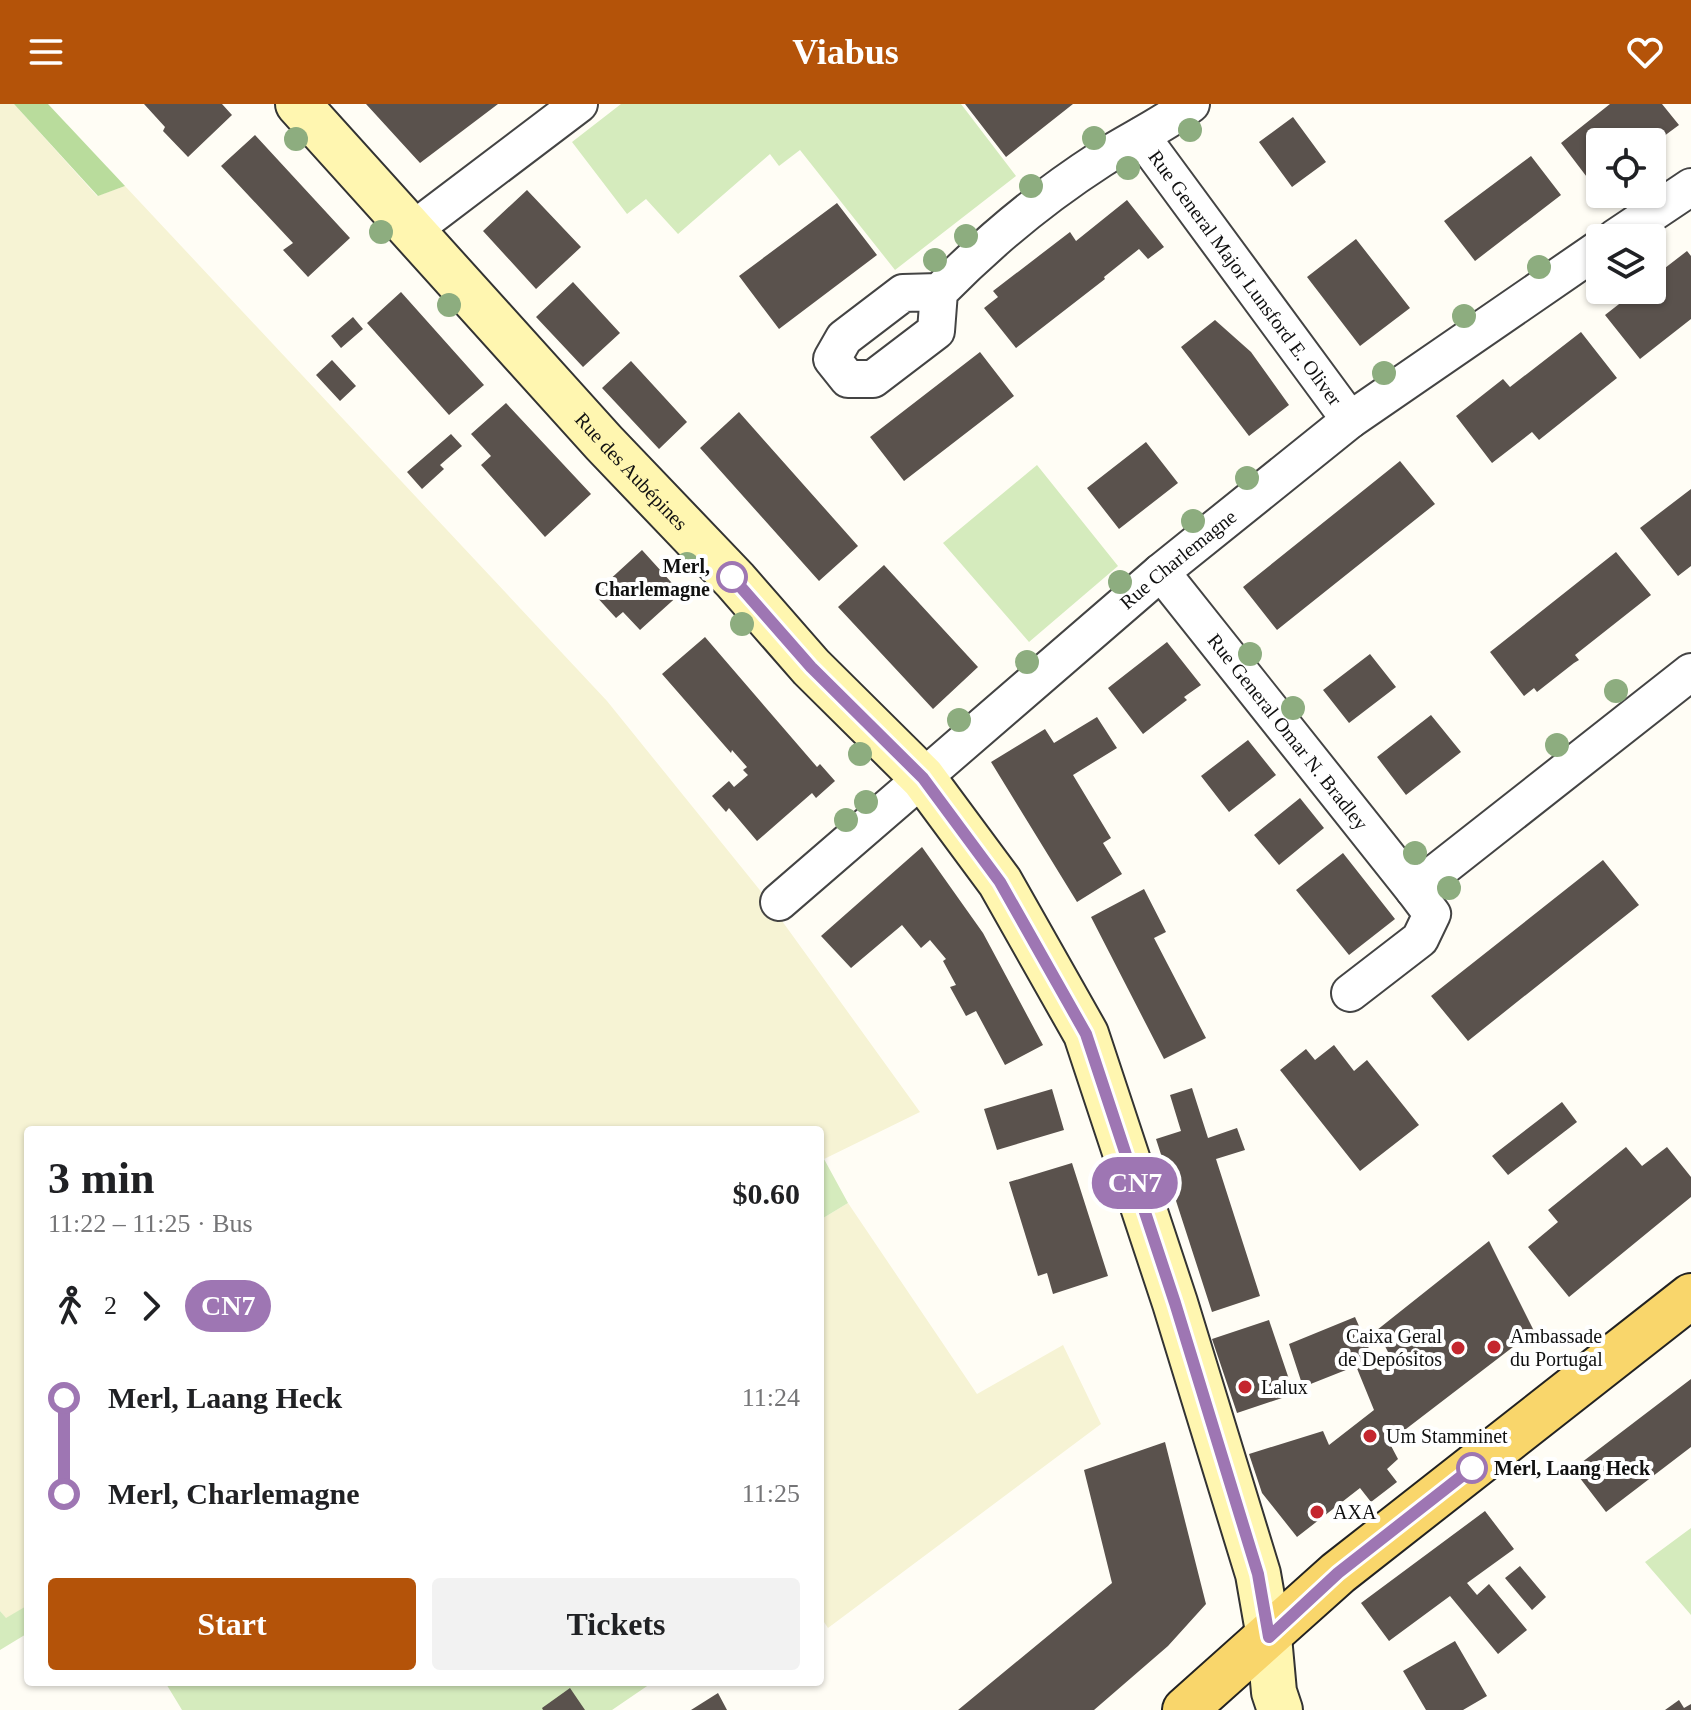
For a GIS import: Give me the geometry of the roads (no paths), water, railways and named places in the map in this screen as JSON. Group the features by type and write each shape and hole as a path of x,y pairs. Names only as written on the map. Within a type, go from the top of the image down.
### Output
{"main road":[{"path":"1185,1710 1338,1573 1691,1296"}],"street":[{"name":"Rue des Aubépines","path":"298,104 604,443 735,580 811,667 923,778 1000,882 1086,1034 1175,1303 1258,1574 1269,1637 1274,1692 1280,1710"},
{"path":"414,229 579,104"},
{"name":"Rue General Major Lunsford E. Oliver","path":"939,292 985,247 1042,200 1191,104"},
{"name":"Rue General Major Lunsford E. Oliver","path":"1141,136 1350,420"},
{"path":"1636,224 1691,187"},
{"name":"Rue Charlemagne","path":"779,902 1161,572 1350,420 1586,258"},
{"name":"Rue General Omar N. Bradley","path":"1161,572 1432,914 1420,939 1350,993"},
{"path":"1414,890 1691,672"}],"place":[{"name":"Merl, Charlemagne","path":"732,577"},
{"name":"Ambassade du Portugal","path":"1494,1347"},
{"name":"Caixa Geral de Depósitos","path":"1458,1348"},
{"name":"Lalux","path":"1245,1387"},
{"name":"Um Stamminet","path":"1370,1436"},
{"name":"Merl, Laang Heck","path":"1472,1468"},
{"name":"AXA","path":"1317,1512"}]}
